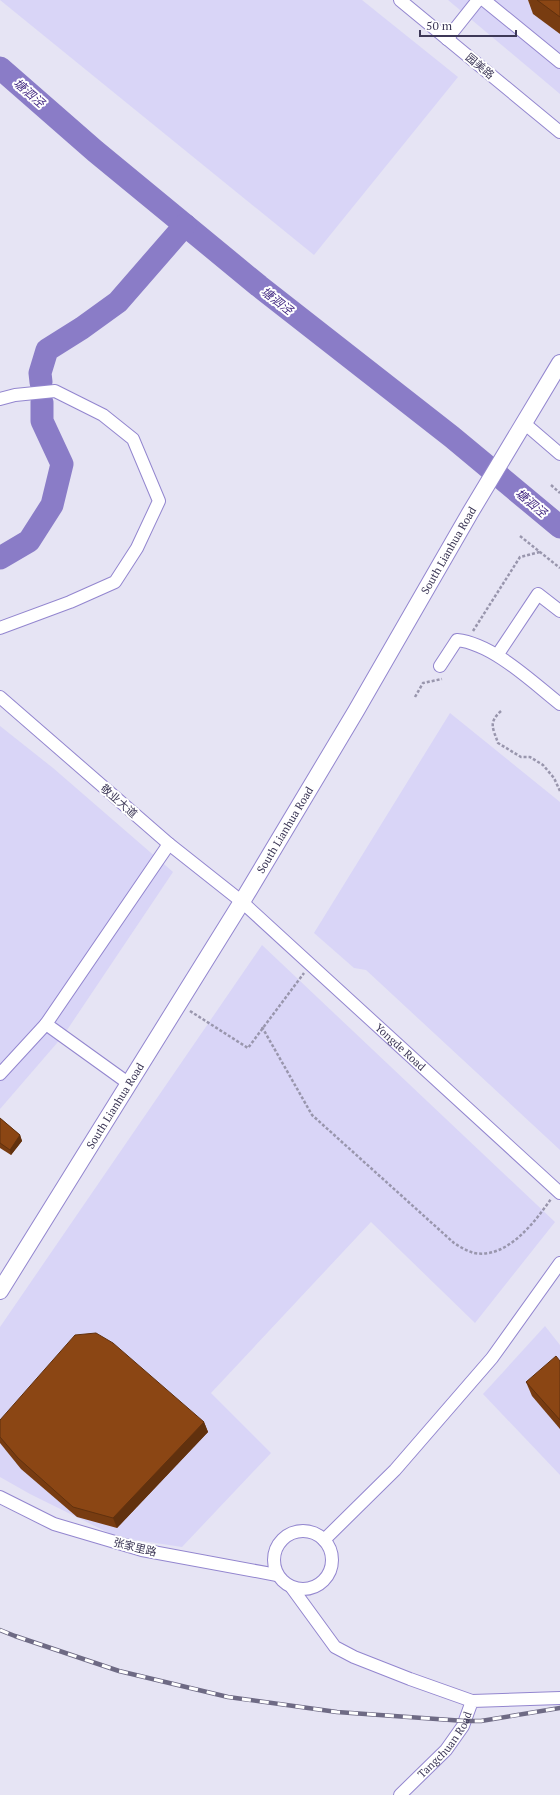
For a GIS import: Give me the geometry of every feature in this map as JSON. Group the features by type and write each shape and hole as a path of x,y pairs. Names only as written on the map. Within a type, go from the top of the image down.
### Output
{"main road":[{"name":"South Lianhua Road","path":"0,1291 241,901 356,711 470,512 560,363"}],"street":[{"name":"园美路","path":"400,0 560,132"},
{"path":"447,39 478,0"},
{"path":"484,0 560,62"},
{"path":"0,400 15,395 54,391 103,415 134,439 159,501 137,548 115,582 70,602 0,628"},
{"path":"524,423 560,454"},
{"path":"498,654 538,594 560,611"},
{"path":"440,666 457,640 467,641 498,654 560,704"},
{"name":"敬业大道","path":"0,697 169,844 241,901"},
{"path":"0,1074 46,1024 169,844"},
{"name":"Yongde Road","path":"241,901 559,1192"},
{"path":"46,1024 128,1083"},
{"path":"324,1540 395,1470 492,1358 560,1263"},
{"name":"张家里路","path":"0,1497 54,1524 142,1550 277,1575"},
{"path":"292,1588 302,1590 312,1589 327,1577 331,1568 332,1558 330,1548 317,1534 308,1531 298,1531 290,1534 282,1540 277,1547 274,1556 274,1565 277,1575 283,1582 292,1588 335,1647 354,1657 472,1701"},
{"name":"Tangchuan Road","path":"400,1795 446,1750 463,1726 472,1701 560,1698"}],"path":[{"path":"551,485 560,493"},
{"path":"520,536 560,568"},
{"path":"467,641 520,557 540,552"},
{"path":"415,697 424,683 445,678"},
{"path":"501,711 494,717 492,726 498,743 522,757 530,757 543,765 554,778 560,791"},
{"path":"177,1004 248,1048 262,1027 310,965"},
{"path":"262,1027 312,1115 454,1244 475,1253 500,1251 510,1244 559,1192"}],"shaded area":[{"path":"0,0 362,0 458,77 314,255"},
{"path":"448,0 560,0 560,94"},
{"path":"450,713 560,802 560,1150 366,970 354,968 314,933"},
{"path":"0,726 53,768 173,872 63,1036 0,1109"},
{"path":"262,945 555,1222 475,1323 371,1222 211,1393 271,1453 182,1547 117,1537 30,1494 0,1477 0,1327"},
{"path":"545,1326 560,1345 560,1475 483,1394"}],"building":[{"path":"537,0 560,0 560,17"},
{"path":"0,1118 20,1135 10,1150 0,1143"},
{"path":"96,1333 113,1343 204,1422 113,1518 73,1507 18,1458 0,1437 0,1420 75,1335"},
{"path":"556,1356 560,1361 560,1420 526,1382"}],"waterway":[{"name":"塘泗泾","path":"0,68 95,151 259,286 452,437 560,527"},
{"path":"41,382 40,373 47,350 82,328 118,302 185,225"},
{"path":"0,558 29,541 52,505 62,464 42,421 42,403"}],"railway":[{"path":"0,1630 119,1671 228,1697 337,1712 465,1721 481,1721 560,1708"}]}
